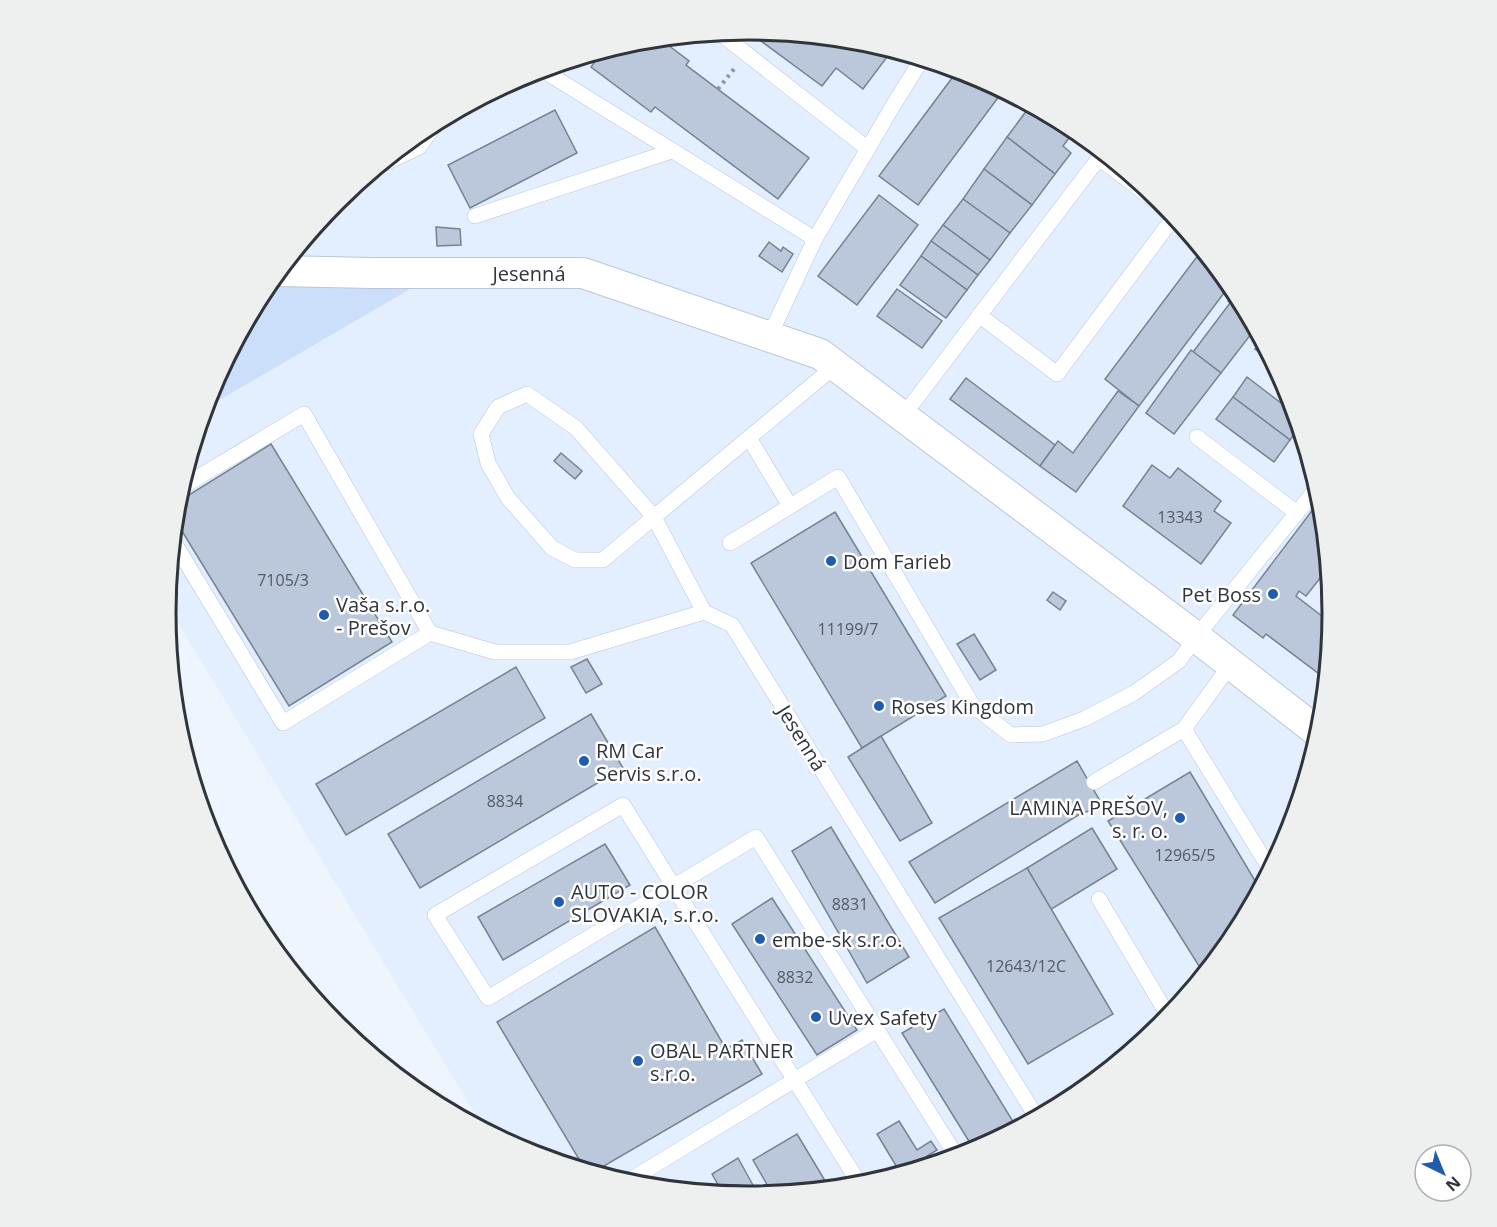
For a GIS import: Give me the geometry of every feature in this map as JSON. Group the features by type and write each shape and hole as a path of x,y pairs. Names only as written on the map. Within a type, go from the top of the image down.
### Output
{"street":[{"name":"Jesenná","path":"289,271 582,273 820,354 1196,637 1310,727"}],"lane":[{"path":"730,41 868,149"},
{"path":"769,337 815,239 918,66"},
{"path":"557,74 672,151 815,239"},
{"path":"475,216 672,151"},
{"path":"903,416 1098,160"},
{"path":"979,315 1058,374 1169,224"},
{"path":"192,481 304,414 430,633 495,652 570,652 704,612 654,518 576,428 527,394 498,407 481,434 488,463 508,498 552,548 575,560 603,560 654,518 836,366"},
{"path":"1197,437 1297,513"},
{"path":"749,438 790,506"},
{"path":"729,543 838,477 973,706 1011,735 1043,734 1084,719 1134,693 1179,661 1309,498"},
{"path":"179,551 283,723 430,633"},
{"name":"Jesenná","path":"704,612 732,625 1033,1111"},
{"path":"1094,782 1184,729 1231,664"},
{"path":"1184,729 1265,861"},
{"path":"855,1176 795,1081 674,887 623,805 435,915 488,998 674,887 756,837 952,1149"},
{"path":"1099,899 1163,1009"},
{"path":"638,1175 878,1030"}],"shaded area":[{"path":"748,40 823,45 897,60 933,71 968,84 1035,117 1097,159 1154,208 1203,265 1225,295 1245,327 1278,394 1302,465 1310,502 1317,539 1322,614 1317,688 1310,725 1302,762 1278,833 1245,900 1225,932 1203,962 1154,1019 1097,1068 1067,1090 1002,1127 933,1156 897,1167 823,1182 748,1186 674,1182 600,1167 564,1156 529,1143 478,1118 176,620 180,539 195,465 216,402 411,289 280,283 343,208 400,159 462,117 529,84 564,71 600,60 674,45"},
{"path":"281,283 412,288 216,402 252,327"}],"building":[{"path":"760,41 823,45 886,58 863,89 836,68 822,86"},
{"path":"669,46 689,61 686,65 809,158 778,199 655,107 651,112 591,67 595,62 600,60"},
{"path":"952,78 998,98 918,205 879,176"},
{"path":"555,110 577,153 470,208 448,165"},
{"path":"1025,112 1069,138 1063,146 1071,153 1055,174 1007,137"},
{"path":"1007,137 1055,174 1032,205 984,169"},
{"path":"984,169 1032,205 1010,233 963,199"},
{"path":"879,195 918,225 857,305 818,276"},
{"path":"963,199 1010,233 990,260 943,225"},
{"path":"943,225 990,260 978,275 931,241"},
{"path":"436,227 460,229 461,245 437,246"},
{"path":"931,241 978,275 967,290 921,256"},
{"path":"769,242 781,251 783,247 793,254 782,272 759,256"},
{"path":"921,256 967,290 946,318 900,285"},
{"path":"1197,257 1224,293 1139,406 1105,379"},
{"path":"897,289 942,321 922,348 877,316"},
{"path":"1230,303 1250,336 1221,373 1193,352"},
{"path":"1191,350 1221,373 1174,434 1146,413"},
{"path":"1247,377 1282,403 1293,436 1290,440 1233,397"},
{"path":"966,378 1055,445 1040,466 950,399"},
{"path":"1118,391 1139,406 1076,492 1040,466 1058,441 1073,453"},
{"path":"1233,397 1290,440 1274,462 1216,419"},
{"path":"271,444 392,642 289,706 182,530 188,495"},
{"path":"561,453 582,471 575,479 554,461"},
{"path":"1152,465 1170,478 1178,468 1221,501 1214,511 1231,523 1201,564 1123,506"},
{"name":"Pet Boss","path":"1312,511 1320,578 1306,596 1299,591 1296,596 1322,616 1318,673 1266,634 1263,638 1233,615"},
{"path":"835,512 946,696 862,748 751,563"},
{"path":"1053,592 1066,601 1060,610 1047,600"},
{"path":"974,634 996,670 980,680 957,644"},
{"path":"587,659 602,684 586,693 571,667"},
{"path":"516,667 545,718 346,835 316,784"},
{"path":"591,714 623,768 420,888 388,834"},
{"path":"881,736 932,823 900,841 848,757"},
{"path":"1077,761 1103,806 1080,814 935,903 909,862"},
{"path":"1190,772 1255,881 1225,932 1199,966 1108,821"},
{"path":"831,827 909,957 867,983 792,851"},
{"path":"1092,828 1117,869 1050,910 1027,868"},
{"path":"605,844 630,885 503,960 478,917"},
{"path":"1027,868 1113,1014 1028,1064 939,918"},
{"path":"772,898 857,1030 817,1055 732,924"},
{"name":"OBAL PARTNER s.r.o.","path":"655,927 726,1049 742,1040 762,1074 602,1167 580,1161 497,1022"},
{"path":"944,1009 1013,1121 970,1142 902,1033"},
{"path":"899,1121 917,1150 931,1141 937,1150 928,1158 897,1167 877,1134"},
{"path":"797,1134 826,1182 768,1185 753,1160"},
{"path":"738,1158 753,1186 718,1185 712,1174"}],"place":[{"name":"Dom Farieb","path":"831,561"},
{"name":"Pet Boss","path":"1273,594"},
{"name":"Vaša s.r.o. - Prešov","path":"324,615"},
{"name":"Roses Kingdom","path":"879,706"},
{"name":"RM Car Servis s.r.o.","path":"584,761"},
{"name":"LAMINA PREŠOV, s. r. o.","path":"1180,818"},
{"name":"AUTO - COLOR SLOVAKIA, s.r.o.","path":"559,902"},
{"name":"embe-sk s.r.o.","path":"760,939"},
{"name":"Uvex Safety","path":"816,1017"},
{"name":"OBAL PARTNER s.r.o.","path":"638,1061"}]}
